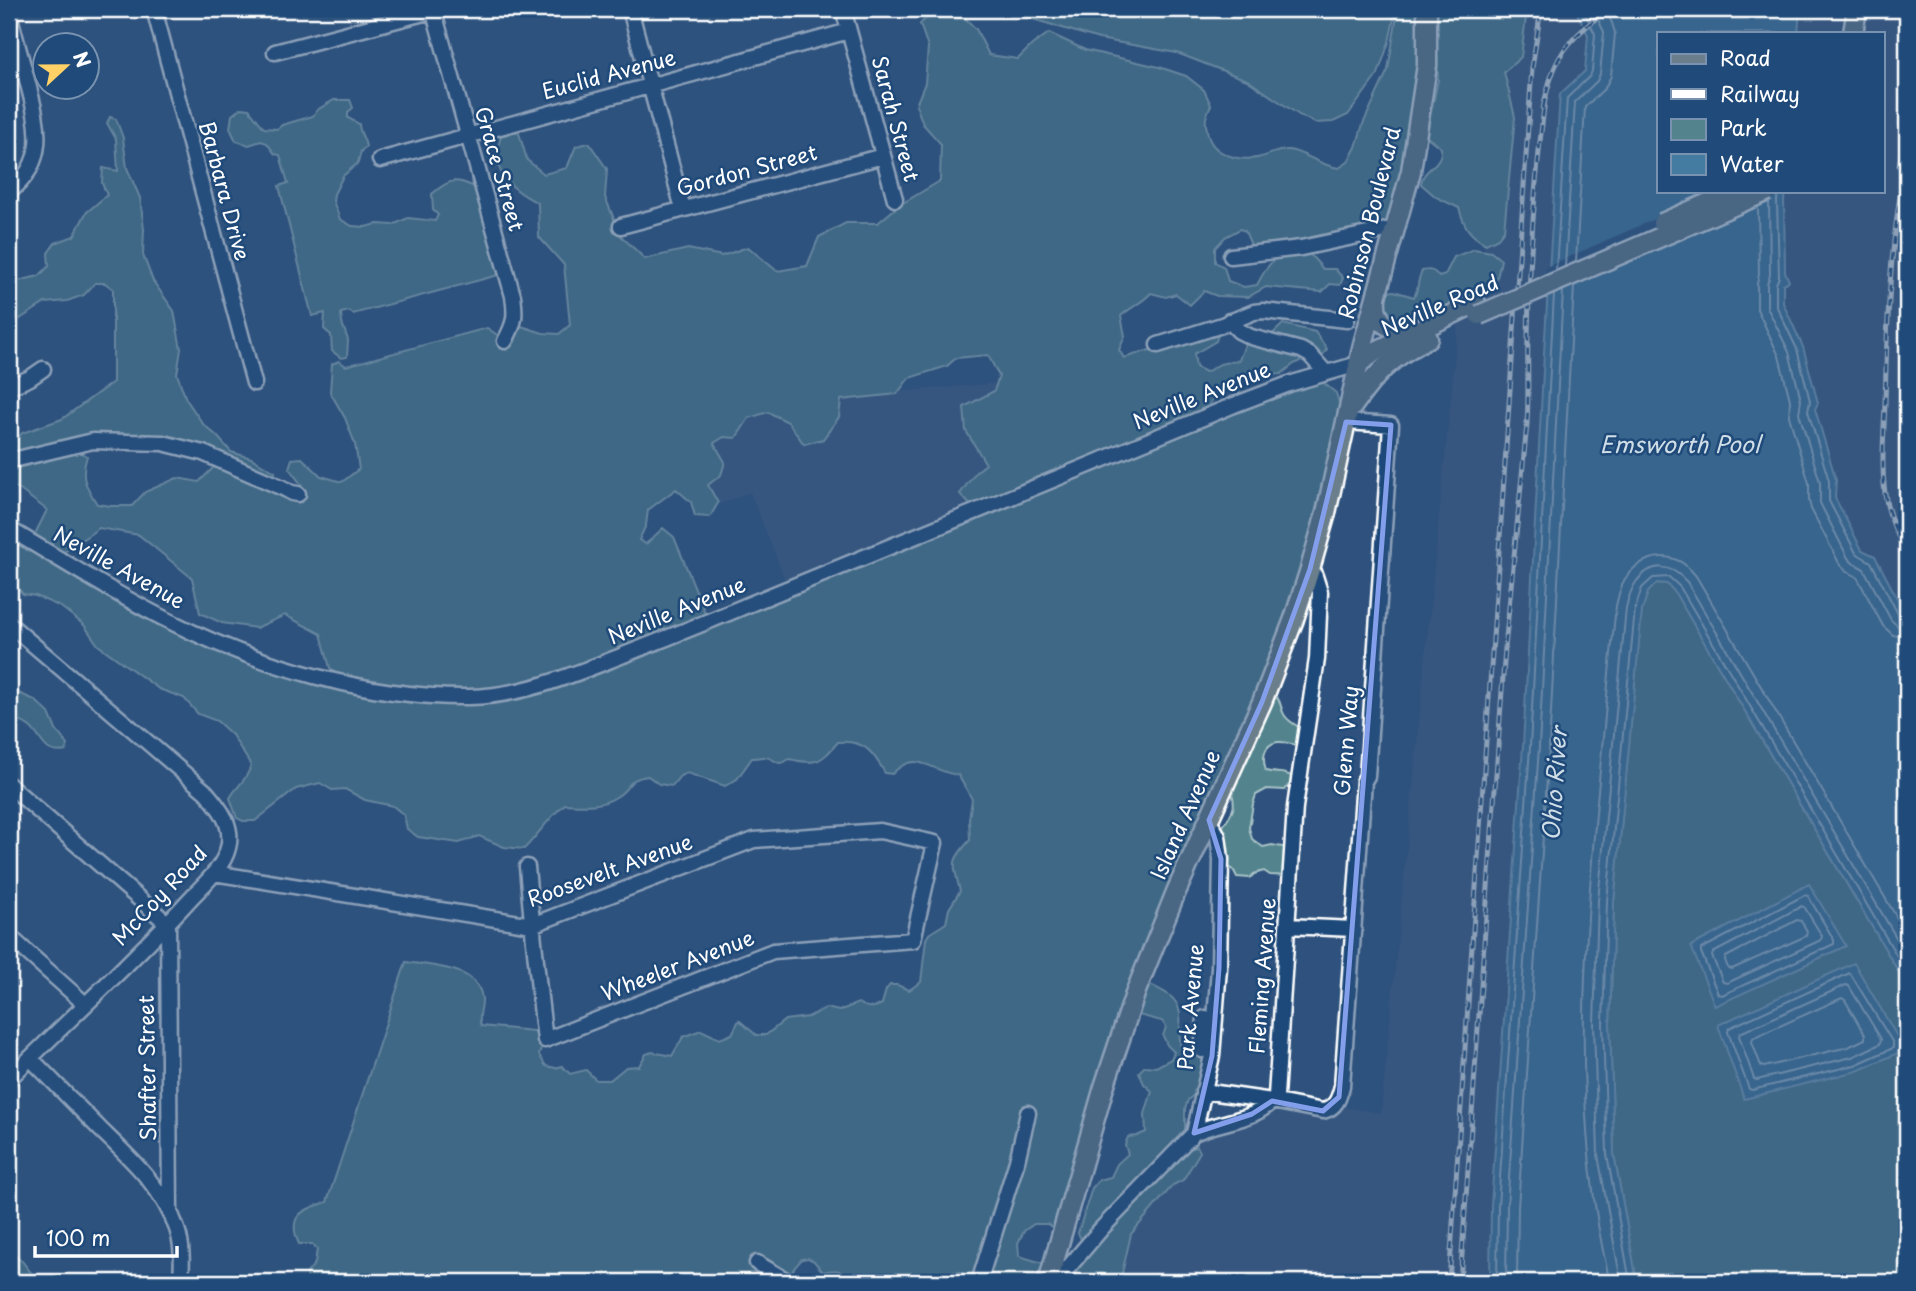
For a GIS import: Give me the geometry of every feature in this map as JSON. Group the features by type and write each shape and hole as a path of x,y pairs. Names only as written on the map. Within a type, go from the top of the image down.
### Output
{"main road":[{"name":"Robinson Boulevard","path":"1358,364 1411,171 1427,65 1427,9"},
{"path":"1841,32 1845,9"},
{"path":"1853,32 1857,9"},
{"name":"Neville Road","path":"1358,364 1376,351 1431,330 1734,192"},
{"name":"Neville Road","path":"1478,309 1766,192"},
{"path":"1376,291 1375,306 1385,325 1402,331 1431,330"},
{"path":"1347,418 1383,367 1431,330"},
{"name":"Island Avenue","path":"1048,1282 1104,1087 1136,991 1176,892 1262,702 1294,619 1325,513 1358,364"}],"street":[{"name":"Barbara Drive","path":"155,9 254,383"},
{"path":"275,52 435,9"},
{"name":"Grace Street","path":"435,9 467,136 513,296 514,325 505,341"},
{"path":"630,9 683,209"},
{"name":"Sarah Street","path":"843,9 895,199"},
{"path":"9,12 37,119 38,139 33,162 18,185 9,192"},
{"name":"Euclid Avenue","path":"380,160 849,31"},
{"name":"Gordon Street","path":"621,226 883,156"},
{"path":"1231,256 1301,248 1396,228"},
{"path":"1158,345 1254,312 1347,320"},
{"path":"1229,321 1239,331 1251,337 1301,350 1310,355 1326,373"},
{"name":"Neville Avenue","path":"9,529 170,622 281,667 346,683 404,693 493,695 543,686 716,619 1234,405 1289,384 1358,364"},
{"path":"9,387 43,369"},
{"name":"Glenn Way","path":"1272,1101 1330,1110 1339,1097 1345,1065 1391,425 1347,418"},
{"path":"9,461 93,442 163,443 203,453 292,494 298,494"},
{"name":"Fleming Avenue","path":"1272,1101 1277,1089 1295,807 1317,659 1320,592 1310,569"},
{"name":"McCoy Road","path":"9,624 206,792 218,805 230,834 225,857 214,873 168,924 9,1079"},
{"path":"9,785 168,924"},
{"name":"Park Avenue","path":"1194,1133 1212,1056 1219,968 1221,859 1218,836 1209,820"},
{"name":"Roosevelt Avenue","path":"214,873 532,925 754,840 880,831 935,843 913,940"},
{"path":"527,867 532,925"},
{"name":"Shafter Street","path":"168,924 170,1212"},
{"name":"Wheeler Avenue","path":"532,925 545,1040 773,951 913,940"},
{"name":"Park Avenue","path":"1202,1050 1210,967 1219,926"},
{"path":"1287,926 1354,929"},
{"path":"9,936 85,1004"},
{"path":"30,1058 142,1171 170,1212 181,1246 181,1282"},
{"path":"1203,1091 1272,1101"},
{"path":"1056,1282 1102,1228 1194,1133 1252,1114 1264,1109 1272,1101"},
{"path":"979,1282 1017,1161 1028,1113"},
{"path":"757,1263 789,1282"}],"highlighted area":[{"path":"1346,422 1391,425 1339,1097 1323,1111 1272,1101 1252,1114 1194,1133 1212,1056 1219,968 1221,859 1209,820 1262,702 1310,569"}],"shaded area":[{"path":"1502,9 1575,9 1588,34 1585,71 1560,94 1523,746 1491,1206 1490,1282 1056,1282 1194,1133 1263,1109 1335,1106 1381,1113 1458,324 1479,314"},
{"path":"1800,9 1845,9 1841,32 1798,32"},
{"path":"1857,9 1907,9 1907,617 1875,556 1862,550 1835,498 1836,480 1783,303 1783,284 1789,281 1785,272 1784,200 1788,192 1884,192 1884,32 1853,32"},
{"path":"1175,368 1196,421 789,589 750,492 712,507 673,411"}],"green space":[{"path":"936,9 956,9 976,29 989,55 1018,59 1049,33 1085,50 1186,76 1204,90 1211,105 1206,117 1207,130 1211,142 1221,152 1250,159 1289,150 1339,168 1348,162 1356,147 1363,124 1388,70 1398,9 1425,9 1398,211 1380,226 1262,252 1251,245 1245,231 1240,229 1225,237 1215,248 1215,262 1224,267 1228,281 1244,287 1257,285 1267,267 1276,259 1308,252 1323,269 1335,269 1343,278 1340,285 1330,284 1322,292 1266,287 1248,297 1217,296 1204,291 1190,305 1176,294 1166,297 1151,293 1121,316 1125,336 1119,350 1124,358 1220,328 1216,341 1194,354 1196,367 1206,372 1220,364 1239,360 1246,342 1267,339 1283,324 1315,332 1327,349 1322,356 1315,353 1281,374 1251,376 1214,396 1205,414 974,509 960,494 976,472 986,464 966,431 964,407 994,391 999,376 988,355 956,358 947,366 909,378 897,394 841,400 839,417 823,439 804,444 788,422 768,412 749,418 736,438 724,437 714,443 725,462 721,475 708,485 718,503 710,517 695,516 691,502 676,489 648,510 646,525 639,540 646,544 663,528 674,537 708,620 543,684 470,695 342,680 330,668 321,634 285,615 256,628 222,623 200,613 192,578 139,535 99,528 58,556 32,540 47,510 16,487 9,489 9,462 72,447 87,456 84,470 89,492 97,504 111,506 132,506 145,492 177,478 199,482 219,462 282,489 294,502 304,499 306,491 289,468 292,459 302,458 321,476 342,482 359,469 355,444 345,418 330,392 332,364 339,361 346,366 487,328 508,342 515,342 516,331 521,326 543,333 559,334 570,325 564,265 539,237 538,203 511,185 498,165 501,134 511,129 519,133 527,160 544,174 567,168 576,146 589,143 607,169 605,197 621,236 645,259 688,249 722,256 748,247 777,271 807,266 819,237 846,223 878,223 898,206 940,181 941,144 923,124 916,105 925,83 928,47 920,24"},
{"path":"1010,9 1396,9 1378,74 1348,115 1333,122 1315,123 1247,80 1177,53 1099,39 1026,17"},
{"path":"1434,9 1527,9 1521,57 1504,72 1515,117 1504,230 1498,238 1486,244 1468,229 1459,208 1436,197 1421,184 1425,174 1441,154 1441,148 1426,136 1438,80"},
{"path":"334,100 350,100 353,108 348,112 348,118 359,124 366,147 361,151 358,163 343,176 334,194 333,201 340,219 352,226 365,227 393,225 408,218 435,221 438,215 433,210 432,194 446,184 461,182 482,190 506,273 353,314 349,311 341,313 348,340 347,357 341,358 332,351 331,335 324,329 325,313 312,316 279,186 288,183 280,155 275,154 267,143 261,141 249,145 236,141 230,128 232,115 241,108 249,109 264,128 277,129 313,116 317,110"},
{"path":"110,117 116,119 123,138 127,168 140,198 144,229 143,255 153,281 174,311 181,349 177,374 186,399 203,424 231,452 251,458 275,472 278,485 171,440 121,435 77,439 11,458 14,443 22,433 62,419 113,382 113,289 105,283 95,283 84,295 67,301 45,303 9,326 9,283 39,276 49,266 48,253 55,243 74,236 86,213 107,195 102,183 103,168 118,171 116,139 107,123"},
{"path":"1474,249 1491,252 1501,260 1496,279 1489,287 1436,315 1401,323 1390,317 1383,305 1388,292 1394,291 1414,297 1422,271 1432,271 1439,277 1445,275 1454,257"},
{"path":"1320,380 1336,393 1343,416 1288,623 1176,881 1059,1232 1047,1224 1034,1224 1024,1231 1018,1243 1019,1256 1049,1265 1044,1282 966,1282 961,1272 936,1274 928,1282 848,1282 841,1272 823,1272 808,1258 802,1259 794,1268 787,1282 412,1282 403,1275 391,1275 383,1282 308,1282 307,1273 315,1263 317,1249 312,1244 299,1244 295,1234 296,1220 304,1211 327,1202 406,962 452,970 472,979 479,987 482,998 481,1026 543,1032 544,1041 539,1055 546,1066 562,1066 570,1074 586,1070 596,1080 610,1080 626,1067 639,1066 646,1054 652,1052 672,1056 683,1037 701,1030 720,1039 732,1034 739,1020 756,1035 766,1035 785,1020 808,1017 826,1008 839,1011 858,1003 875,1007 882,1004 890,985 909,990 921,982 926,939 946,923 949,909 960,891 955,863 959,853 970,840 972,799 958,775 916,762 901,766 892,774 885,773 862,745 838,742 822,758 812,762 789,759 779,763 768,757 752,758 737,779 725,786 687,773 680,776 672,786 659,784 648,776 641,777 610,800 591,805 565,804 524,849 504,847 479,836 459,843 418,837 407,829 404,815 393,806 365,800 345,789 332,790 320,783 296,789 255,821 243,821 237,818 230,798 251,765 232,735 217,721 198,714 184,698 159,689 98,645 84,625 61,607 36,596 23,594 9,578 9,535 216,645 404,695 544,688 1290,386"},
{"path":"1657,583 1667,584 1674,591 1907,986 1907,1282 1637,1282 1614,1154 1610,1024 1614,902 1642,610 1648,592"},
{"path":"9,689 35,700 49,713 56,730 68,745 66,751 48,749 30,727 9,716"},
{"path":"1267,695 1276,697 1287,718 1305,731 1302,747 1281,742 1273,743 1267,749 1264,757 1266,771 1288,774 1291,776 1291,783 1285,790 1267,789 1256,795 1249,828 1252,839 1263,847 1272,845 1288,848 1291,876 1270,875 1264,871 1250,878 1237,877 1222,861 1219,831 1229,818 1234,802 1229,781"},
{"path":"1142,981 1175,1001 1180,1015 1179,1039 1182,1053 1187,1056 1194,1055 1200,1047 1218,1054 1219,1063 1200,1089 1188,1100 1182,1140 1088,1238 1081,1239 1078,1233 1092,1188 1099,1180 1111,1177 1117,1164 1128,1154 1125,1145 1128,1137 1146,1132 1145,1114 1152,1091 1144,1084 1139,1072 1145,1066 1156,1067 1171,1059 1174,1052 1163,1036 1166,1027 1162,1021 1131,1013"},
{"path":"1197,1146 1200,1152 1183,1180 1173,1185 1131,1234 1120,1282 1059,1282 1175,1155"},
{"path":"9,1252 22,1261 38,1282 9,1282"}],"water":[{"name":"Emsworth Pool","path":"1575,9 1800,9 1798,32 1657,32 1657,192 1788,192 1784,200 1785,272 1789,281 1783,284 1783,303 1803,347 1818,403 1815,409 1836,480 1835,498 1862,550 1875,556 1907,617 1907,986 1674,591 1667,584 1657,583 1648,592 1642,610 1614,902 1610,1024 1614,1154 1637,1282 1490,1282 1491,1206 1523,746 1560,94 1585,71 1588,35"},
{"path":"1809,884 1846,946 1715,1006 1691,946"},
{"path":"1854,963 1905,1050 1857,1071 1744,1099 1718,1025"}],"pier":[{"path":"1598,9 1611,9 1583,31 1580,25"},
{"path":"1716,192 1788,192 1544,297 1546,267"}],"railway":[{"path":"1449,1282 1532,68 1541,9"},
{"path":"1543,109 1552,75 1563,52 1607,9"},
{"path":"1460,1282 1505,648 1527,424 1531,248 1545,99"},
{"path":"1899,166 1907,128"},
{"path":"1907,158 1890,280 1883,454 1887,505 1907,554"}],"water label":[{"name":"Ohio River","path":"1555,784"}]}
